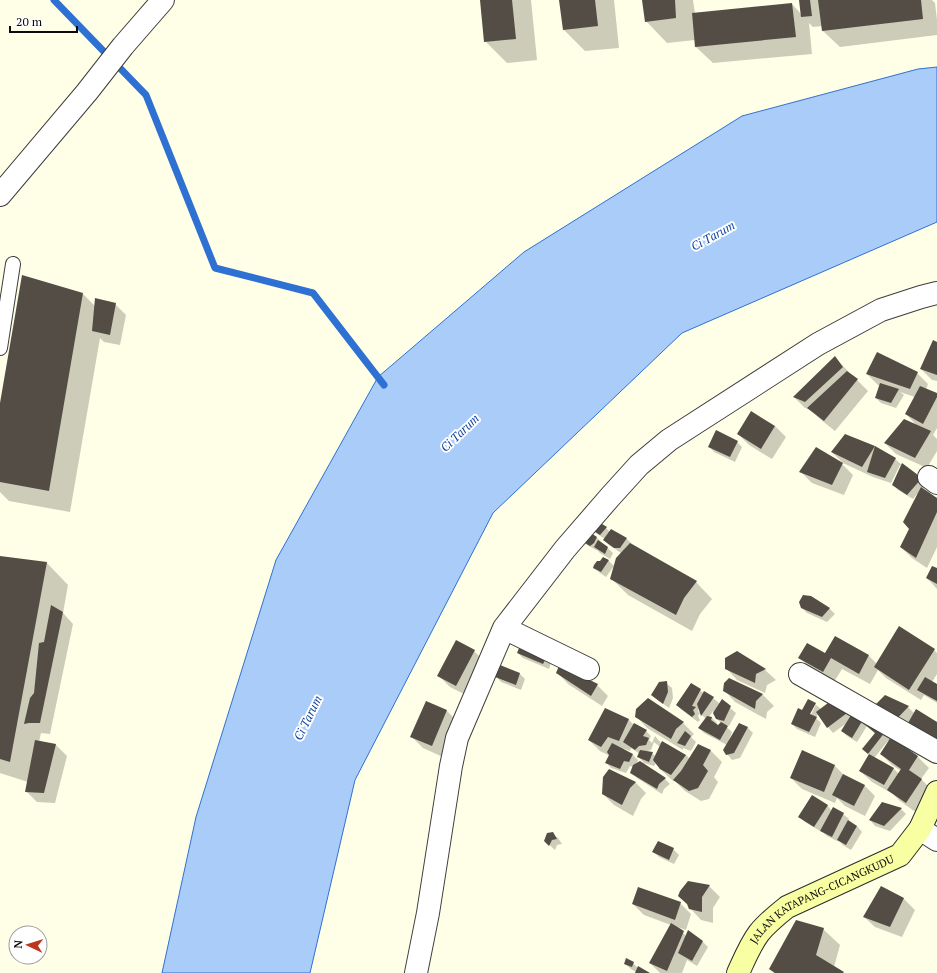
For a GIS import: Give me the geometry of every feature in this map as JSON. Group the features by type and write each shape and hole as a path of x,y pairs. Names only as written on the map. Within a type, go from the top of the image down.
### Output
{"street":[{"path":"0,195 163,0"},
{"path":"416,973 428,913 451,766 457,738 504,628 565,549 610,497 639,465 669,440 818,344 881,310 937,293"},
{"path":"504,628 588,669"},
{"path":"800,674 937,752"},
{"name":"JALAN KATAPANG-CICANGKUDU","path":"738,973 758,934 772,918 787,907 900,855 929,835 937,792"}],"lane":[{"path":"0,348 1,329 13,264"}],"water":[{"name":"Ci Tarum","path":"937,67 937,222 682,333 493,513 355,780 310,973 162,973 196,817 276,560 378,377 524,252 742,116 918,69"}],"building":[{"path":"480,0 512,0 516,39 484,42"},
{"path":"559,0 595,0 598,26 563,30"},
{"path":"642,0 675,0 676,18 645,22"},
{"path":"799,0 810,0 812,16 801,17"},
{"path":"818,0 921,0 923,19 822,31"},
{"path":"792,3 796,37 695,47 692,13"},
{"path":"22,275 83,293 49,491 0,482 0,403"},
{"path":"95,298 116,303 110,335 92,331"},
{"path":"933,340 937,342 937,375 920,369"},
{"path":"877,352 918,372 910,389 866,374"},
{"path":"835,356 843,367 805,402 793,397"},
{"path":"847,371 858,379 824,421 807,408"},
{"path":"880,383 899,389 891,403 875,398"},
{"path":"920,386 937,393 937,397 923,424 905,414"},
{"path":"751,411 775,426 761,449 737,434"},
{"path":"904,419 931,431 915,458 884,443"},
{"path":"716,430 738,441 730,457 708,447"},
{"path":"845,434 875,446 862,467 831,452"},
{"path":"875,446 896,458 885,478 867,472"},
{"path":"816,447 843,463 832,485 799,472"},
{"path":"902,463 922,478 907,495 892,485"},
{"path":"921,487 937,498 937,512 916,558 900,547 909,529 903,522"},
{"path":"597,521 607,527 600,535 589,528"},
{"path":"611,529 627,538 620,548 614,548 603,540"},
{"path":"588,531 597,537 594,543 590,546 580,540"},
{"path":"598,540 608,547 605,554 594,547"},
{"path":"630,543 697,581 684,598 676,615 610,579 616,558"},
{"path":"0,556 47,562 10,762 0,759"},
{"path":"603,557 609,560 601,572 593,568 597,561 600,561"},
{"path":"932,566 937,568 937,584 926,578"},
{"path":"803,595 811,596 830,608 822,617 801,608 799,602"},
{"path":"51,605 63,612 40,723 24,724 30,698 34,693 39,643 44,642"},
{"path":"899,626 935,649 909,690 874,667"},
{"path":"835,636 869,655 859,674 831,658 823,672 798,658 807,643 825,653"},
{"path":"456,640 475,650 456,686 437,676"},
{"path":"521,643 548,654 543,664 517,653"},
{"path":"737,651 766,669 756,674 755,683 725,669 725,658"},
{"path":"500,665 520,673 516,685 495,677"},
{"path":"559,666 598,684 591,696 556,673"},
{"path":"925,677 937,684 937,701 917,690"},
{"path":"729,678 763,694 756,701 755,709 723,691 724,683"},
{"path":"667,681 668,692 663,704 651,695 659,682"},
{"path":"691,683 701,689 692,706 696,707 693,710 695,714 692,717 676,705"},
{"path":"704,691 714,697 701,716 697,704"},
{"path":"885,695 909,706 891,725 875,705"},
{"path":"836,697 847,713 827,728 816,712"},
{"path":"648,698 684,722 676,729 671,739 635,717 636,709"},
{"path":"722,699 731,706 724,721 716,719 713,713"},
{"path":"808,699 816,703 810,714 817,717 809,732 791,724 798,708 802,710"},
{"path":"426,701 447,710 432,746 410,737"},
{"path":"605,708 629,719 619,741 608,737 601,747 588,740"},
{"path":"916,709 937,722 937,741 908,723"},
{"path":"853,712 864,718 852,738 841,731"},
{"path":"707,716 712,717 711,720 718,725 721,722 728,726 720,740 698,728"},
{"path":"868,718 885,732 868,754 862,749 875,733 863,723"},
{"path":"634,723 647,730 643,736 649,738 646,745 639,746 635,750 623,742"},
{"path":"739,723 748,727 734,753 726,755 723,750"},
{"path":"685,731 691,736 685,746 677,743"},
{"path":"891,737 918,756 909,770 922,779 906,803 887,790 901,769 880,754"},
{"path":"35,740 56,744 44,793 25,792"},
{"path":"662,741 686,755 671,775 660,769 653,760"},
{"path":"612,743 633,754 629,762 624,761 620,769 605,763 609,755 607,752"},
{"path":"698,744 711,750 703,765 708,771 698,788 689,791 673,780 681,771"},
{"path":"640,750 653,752 649,762 637,757"},
{"path":"802,750 835,765 824,792 790,778"},
{"path":"869,754 894,768 884,785 859,771"},
{"path":"640,761 666,778 659,784 657,789 630,773 633,765"},
{"path":"609,769 636,782 630,788 622,805 602,794 603,777"},
{"path":"843,774 865,785 854,806 832,795"},
{"path":"812,795 828,805 814,827 798,817"},
{"path":"882,802 902,808 884,826 869,820"},
{"path":"833,807 844,813 832,837 820,831"},
{"path":"848,820 857,826 846,845 837,840"},
{"path":"553,832 557,839 552,840 549,846 544,841 547,833"},
{"path":"658,841 674,848 669,860 652,852"},
{"path":"688,881 710,885 702,897 702,912 689,909 687,904 678,896"},
{"path":"881,886 904,898 890,927 863,917"},
{"path":"638,887 681,902 675,920 632,904"},
{"path":"796,920 824,928 816,955 844,972 843,973 775,973 769,969"},
{"path":"671,923 684,931 667,971 649,963"},
{"path":"688,930 703,941 692,961 678,953"},
{"path":"626,958 634,962 632,967 624,964"},
{"path":"638,966 650,973 635,973"}],"waterway":[{"path":"54,0 146,95 215,268 313,293 384,385"}]}
